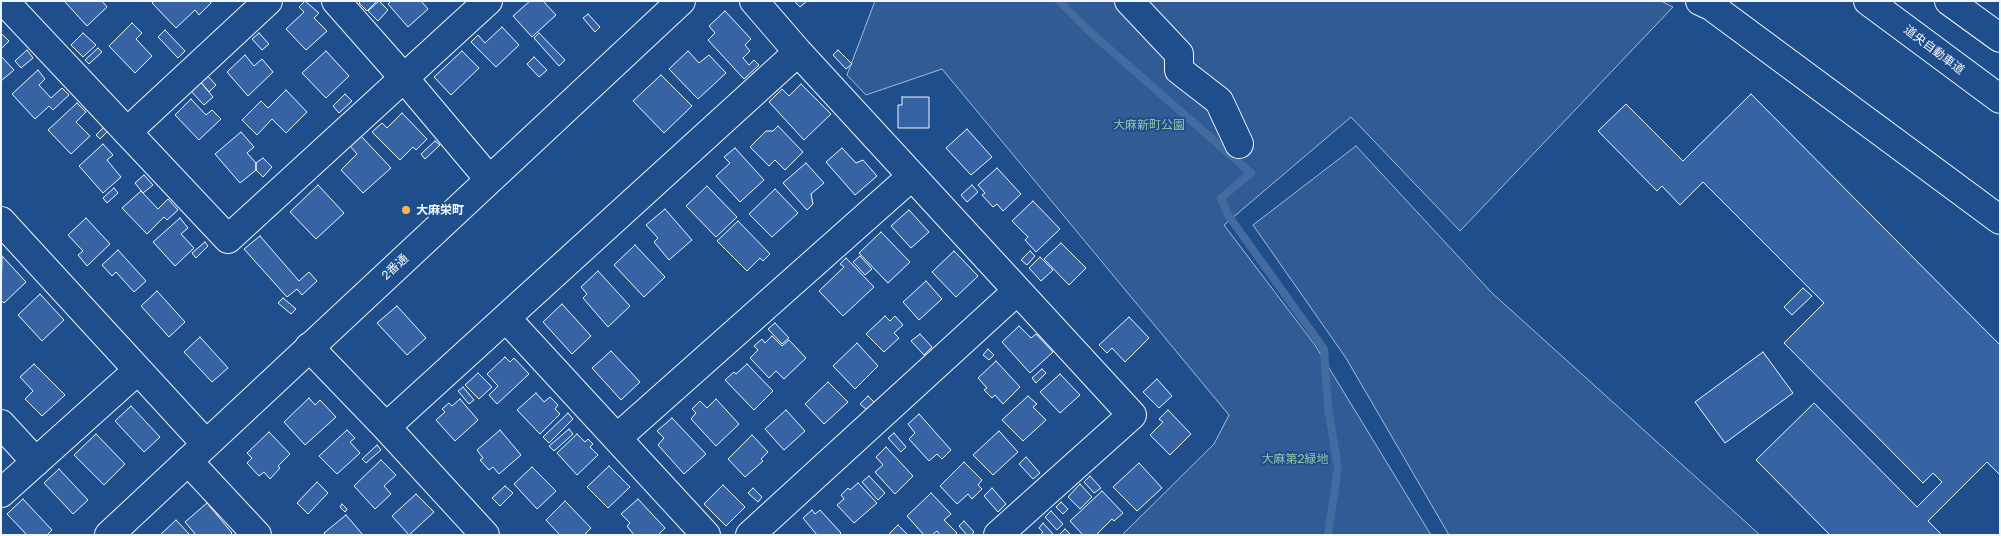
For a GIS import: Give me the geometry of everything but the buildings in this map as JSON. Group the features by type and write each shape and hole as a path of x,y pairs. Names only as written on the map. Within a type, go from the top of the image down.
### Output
{"main road":[{"path":"127,132 268,1"},
{"path":"336,1 489,179"},
{"path":"17,6 127,132 228,239 488,1"},
{"name":"2番通","path":"109,535 681,1"},
{"path":"754,1 798,52 1132,415 998,535"},
{"path":"1129,1 1179,54 1179,70 1219,100 1239,144"},
{"path":"1700,1 1719,12 2000,220"},
{"name":"道央自動車道","path":"1868,1 2000,99"},
{"path":"1949,1 2000,38"},
{"path":"386,427 798,52"},
{"path":"617,438 912,176"},
{"path":"1,221 138,370 257,535"},
{"path":"750,535 1017,291"},
{"path":"506,318 706,535"},
{"path":"309,347 386,427 485,535"},
{"path":"1,494 138,370"},
{"path":"1,424 36,462"}],"green space":[{"name":"大麻新町公園","path":"875,1 1661,1 1673,7 1460,231 1351,117 1224,225 1315,345 1431,535 1122,535 1214,444 1229,415 942,69 866,95 847,75"},
{"path":"1356,146 1492,293 1760,535 1449,535 1346,358 1253,225"}],"waterway":[{"path":"1059,1 1089,31 1251,173 1221,198 1228,215 1324,349 1328,407 1338,468 1328,535"}],"place":[{"name":"大麻栄町","path":"406,210"}],"park label":[{"name":"大麻第2緑地","path":"1295,459"}]}
